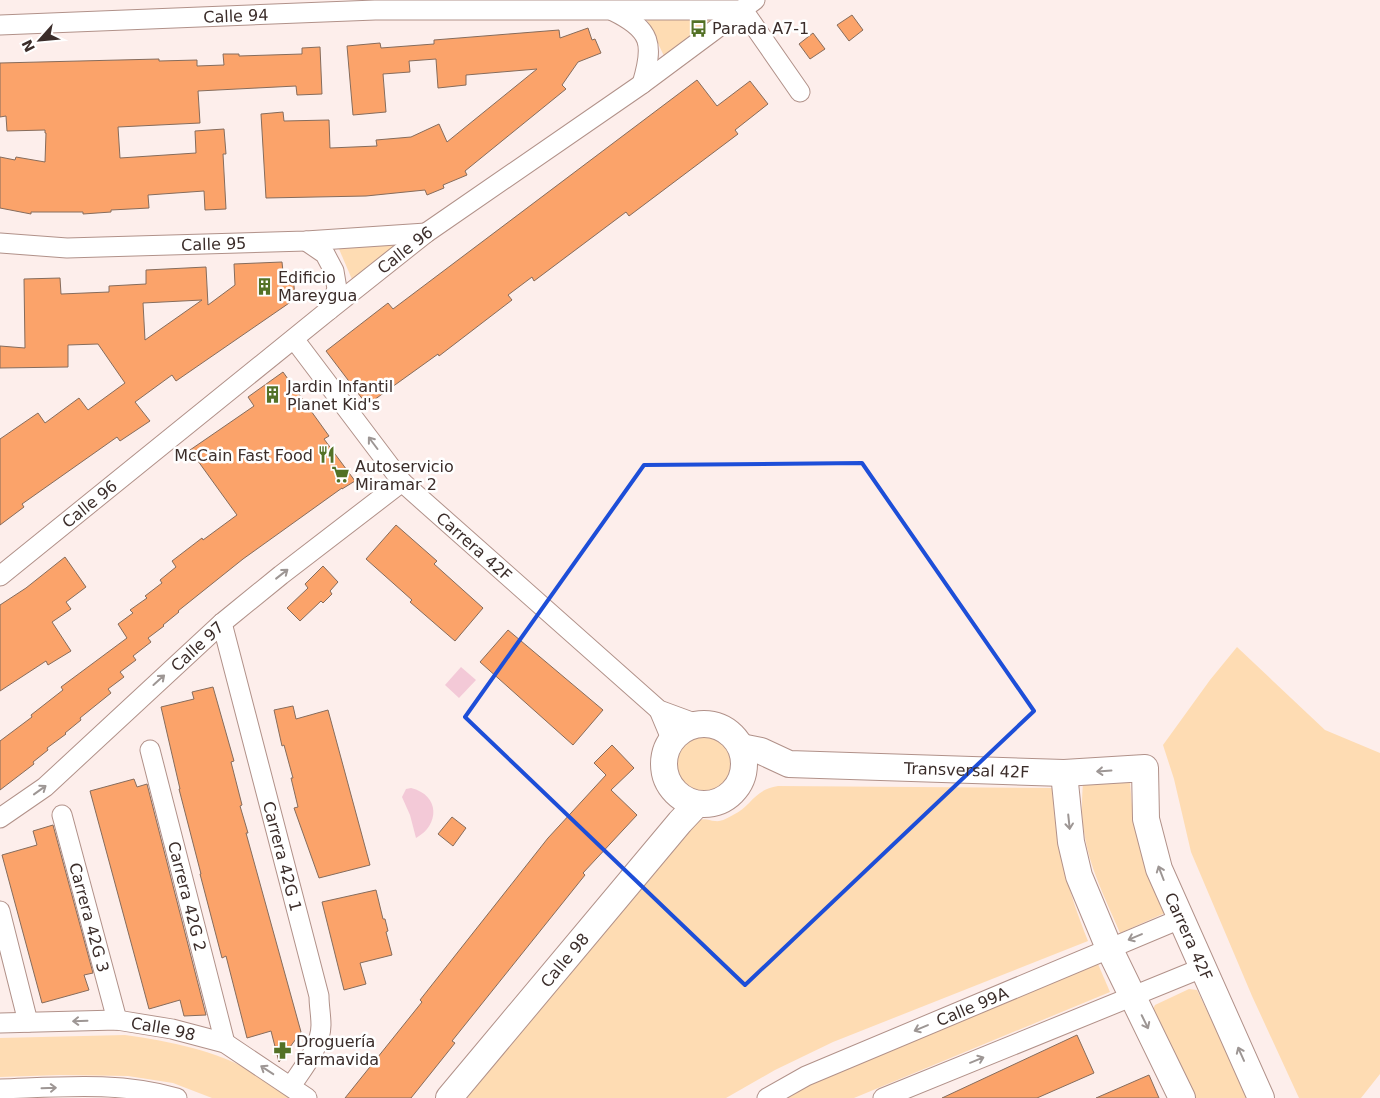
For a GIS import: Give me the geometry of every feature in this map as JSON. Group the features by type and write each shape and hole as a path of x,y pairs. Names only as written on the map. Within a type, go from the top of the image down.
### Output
{"street":[{"name":"Calle 94","path":"0,24 375,5 612,11 749,5"},
{"path":"749,5 800,92"},
{"name":"Calle 96","path":"0,576 426,233 642,84 749,5"},
{"path":"612,11 632,20 645,35 649,55 642,84"},
{"name":"Calle 95","path":"0,243 67,248 306,241 426,233"},
{"path":"306,241 326,254 334,271 336,289 329,310"},
{"name":"Carrera 42F","path":"294,339 402,482 659,710 697,724"},
{"name":"Calle 97","path":"0,818 45,787 222,623 280,575 402,482"},
{"name":"Carrera 42G 1","path":"222,623 319,996 321,1027 316,1045 291,1086"},
{"name":"Carrera 42F","path":"659,710 672,741"},
{"path":"697,724 718,726 730,733 741,747 745,764 741,781 734,792 725,799 709,804 685,807 671,786 665,772 665,756 672,741 680,732 697,724"},
{"name":"Transversal 42F","path":"741,747 761,751 789,764"},
{"name":"Carrera 42G 2","path":"150,750 226,1043"},
{"name":"Transversal 42F","path":"741,781 789,764 1064,773 1144,768"},
{"name":"Carrera 42F","path":"1144,768 1146,819 1159,869 1260,1098"},
{"path":"1064,773 1070,842 1079,876 1109,948 1182,1098"},
{"name":"Calle 98","path":"449,1098 685,807"},
{"name":"Carrera 42G 3","path":"62,815 117,1020"},
{"path":"0,911 28,1022"},
{"name":"Calle 99A","path":"767,1098 806,1076 1180,919"},
{"path":"883,1098 1202,968"},
{"name":"Calle 98","path":"0,1023 117,1020 172,1029 226,1043 307,1098"},
{"path":"0,1089 111,1086 157,1092 177,1098"}],"highlighted area":[{"path":"862,463 1034,711 745,985 465,717 644,465"}],"shaded area":[{"path":"719,19 664,56 647,20"},
{"path":"403,241 354,284 339,249"},
{"path":"1237,647 1325,730 1380,753 1380,1074 1361,1098 1299,1098 1252,996 1191,852 1174,779 1163,745 1210,680"},
{"path":"461,667 476,680 459,698 445,685"},
{"path":"712,729 725,735 734,744 738,750 740,764 738,778 730,789 719,797 698,799 691,797 680,789 672,778 670,757 672,750 680,739 691,731"},
{"path":"1121,781 1130,783 1133,816 1165,913 1120,933 1099,883 1086,845 1082,807 1083,782"},
{"path":"778,786 1052,788 1056,829 1068,885 1088,941 833,1042 775,1070 726,1098 463,1098 663,849 696,822 704,819 724,820 745,807 763,791"},
{"path":"411,788 427,797 432,803 433,811 433,818 429,826 416,838 410,815 402,797 406,789"},
{"path":"1098,964 1110,992 854,1098 783,1098 811,1082"},
{"path":"1189,989 1197,990 1249,1098 1195,1098 1152,1011 1155,1005"},
{"path":"125,1035 196,1049 229,1060 262,1077 290,1098 212,1098 173,1083 128,1076 60,1075 0,1077 0,1038"}],"building":[{"path":"852,15 863,30 849,41 837,25"},
{"path":"588,28 592,40 595,39 601,53 578,62 562,85 566,89 465,171 467,175 443,185 444,188 427,195 425,190 366,196 266,198 261,114 283,112 284,121 329,120 330,148 377,146 376,140 411,137 439,124 447,142 537,69 466,75 466,85 438,88 436,59 409,61 410,72 383,74 386,112 353,115 347,46 380,43 381,48 434,44 434,40 559,30 560,38"},
{"path":"813,33 825,49 810,59 799,44"},
{"path":"320,47 322,94 297,95 296,86 198,91 200,123 118,127 120,158 196,153 195,131 224,129 226,154 223,154 226,209 205,210 204,191 148,195 149,208 111,210 111,212 83,214 83,212 31,212 31,214 0,208 0,157 15,160 16,157 45,162 46,133 45,130 7,131 6,116 0,117 0,63 159,59 159,61 197,60 197,66 224,65 223,54 239,54 239,56 302,54 302,48"},
{"path":"697,80 717,106 750,81 768,104 735,130 738,134 629,216 626,212 534,281 532,277 508,295 512,300 439,356 438,354 367,405 326,351 388,303 393,309"},
{"path":"282,262 283,272 293,273 295,299 176,381 172,375 135,402 150,421 120,441 117,437 22,504 24,507 0,525 0,439 38,413 45,423 79,398 88,410 125,383 98,344 68,345 68,367 0,368 0,346 25,348 24,279 60,278 61,294 109,292 109,286 146,284 146,270 206,267 208,305 235,285 234,264","holes":["202,300 145,340 143,303"]},
{"path":"283,372 329,436 324,439 355,481 342,488 243,559 178,611 164,626 148,638 151,642 133,656 136,660 120,672 124,677 108,689 111,693 80,718 81,720 66,734 47,748 48,750 33,762 34,764 0,790 0,741 63,690 61,687 127,638 118,624 133,613 130,610 147,598 145,596 162,583 160,580 176,567 172,561 237,515 190,450 254,406 248,397"},
{"path":"396,525 437,561 434,564 483,608 455,641 410,602 412,600 366,559"},
{"path":"65,557 86,587 66,602 71,609 52,622 71,651 48,665 46,661 0,691 0,605 26,588"},
{"path":"323,566 338,582 330,591 332,594 323,603 321,601 300,621 287,608 308,588 305,584"},
{"path":"508,630 603,710 573,745 480,662"},
{"path":"213,687 234,761 231,762 248,833 246,833 301,1032 279,1062 271,1031 247,1038 226,956 222,958 200,874 161,707 194,699 192,692"},
{"path":"293,706 296,719 328,710 370,865 319,878 294,808 298,807 291,778 293,778 284,745 282,746 274,710"},
{"path":"612,745 634,768 611,790 637,815 583,873 585,875 452,1041 455,1043 411,1098 345,1098 422,1002 420,1000 548,838 606,775 594,763"},
{"path":"134,779 137,787 147,784 206,1015 184,1016 180,1000 149,1009 90,791"},
{"path":"452,817 466,828 453,846 438,834"},
{"path":"53,825 93,973 84,975 89,990 42,1003 2,855 37,845 33,831"},
{"path":"376,890 388,931 386,932 392,955 360,963 366,984 344,990 322,902"},
{"path":"1077,1035 1094,1073 1037,1098 942,1098"},
{"path":"1149,1075 1159,1098 1096,1098"}],"place":[{"name":"Parada A7-1","path":"698,28"},
{"name":"Edificio Mareygua","path":"264,286"},
{"name":"Jardin Infantil Planet Kid's","path":"273,395"},
{"name":"McCain Fast Food","path":"327,455"},
{"name":"Autoservicio Miramar 2","path":"341,475"},
{"name":"Droguería Farmavida","path":"282,1050"}]}
